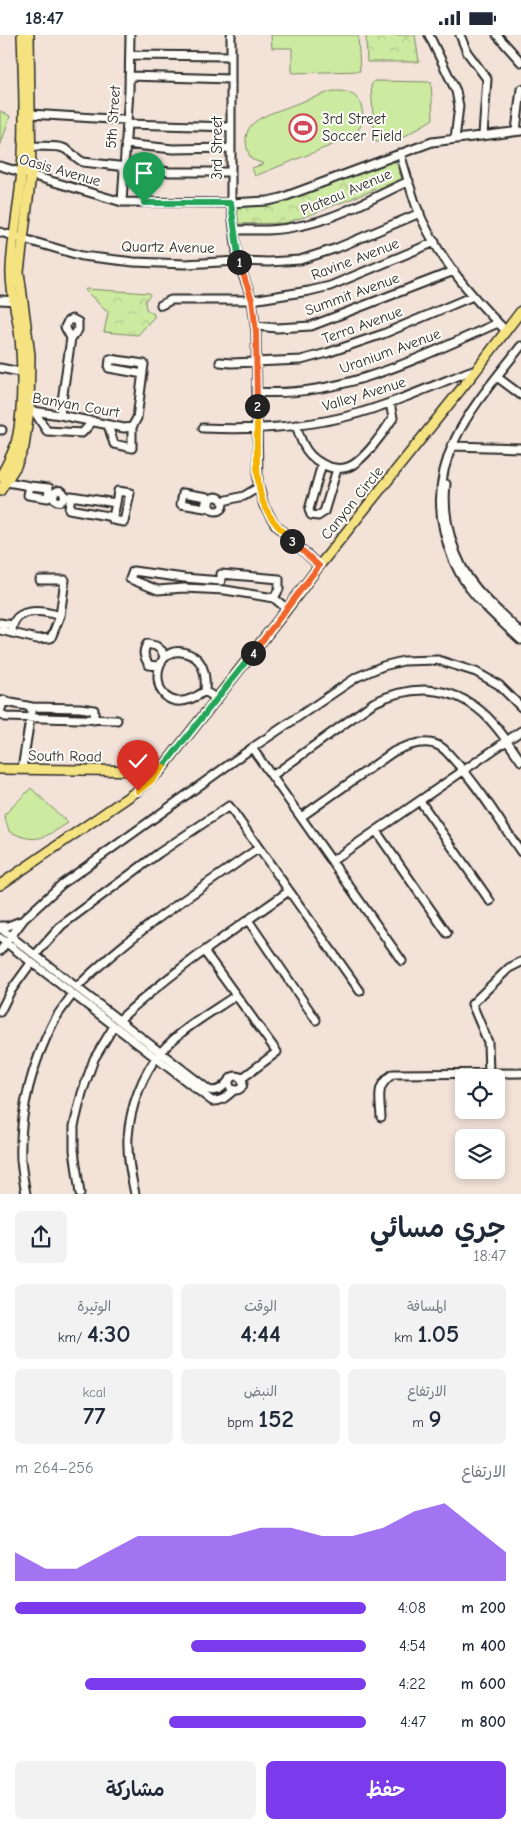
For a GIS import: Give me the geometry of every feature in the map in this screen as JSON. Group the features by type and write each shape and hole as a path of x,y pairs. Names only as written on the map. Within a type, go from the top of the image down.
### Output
{"main road":[{"path":"0,491 4,479 16,466 24,447 28,410 26,373 28,337 18,301 24,137 22,35"},
{"path":"19,237 31,175 29,35"},
{"name":"Canyon Circle","path":"0,885 138,791 160,771 521,311"},
{"name":"South Road","path":"0,769 160,771"}],"street":[{"name":"5th Street","path":"122,202 130,35"},
{"name":"3rd Street","path":"230,35 233,261 252,300 256,326 259,487 264,506 275,524 319,566"},
{"path":"429,35 456,91 459,106 454,139"},
{"path":"460,35 467,52 487,79 484,135"},
{"path":"501,36 521,62"},
{"path":"130,55 230,56"},
{"path":"129,76 231,79"},
{"path":"518,131 521,89"},
{"path":"30,115 231,127"},
{"name":"Oasis Avenue","path":"0,166 122,202 231,203 268,201 281,198 432,142 518,131"},
{"path":"125,144 173,149 231,148"},
{"path":"31,147 62,147 83,162 170,173 231,173"},
{"name":"Plateau Avenue","path":"400,153 420,213 435,242 473,296 506,331"},
{"name":"Plateau Avenue","path":"234,230 273,230 301,226 363,203 408,181"},
{"name":"Quartz Avenue","path":"0,232 82,256 134,262 185,264 233,261 268,262 300,260 337,249 420,213"},
{"name":"Ravine Avenue","path":"161,305 171,299 252,300 330,286 435,242"},
{"name":"Summit Avenue","path":"256,326 277,328 311,326 454,271"},
{"name":"Terra Avenue","path":"220,362 301,360 360,343 473,296"},
{"path":"0,299 18,301"},
{"name":"Uranium Avenue","path":"257,392 299,392 335,386 368,377 498,323"},
{"path":"60,415 71,338"},
{"path":"521,346 462,424 450,459 445,492 446,521 468,578 476,589 521,633"},
{"path":"110,359 144,364 143,374 109,368 110,359"},
{"path":"0,368 26,373"},
{"name":"Valley Avenue","path":"203,428 228,429 296,425 347,417 390,403 470,371 474,373"},
{"name":"Banyan Court","path":"28,410 124,428 132,427 138,418 143,374"},
{"path":"497,377 521,395"},
{"path":"441,382 454,382 458,390 456,395"},
{"path":"296,425 302,443 308,453 322,464 337,469 348,467 358,461 394,418 390,403"},
{"path":"28,410 47,431 82,433 93,421"},
{"path":"108,425 114,444 132,448 132,427"},
{"path":"454,446 521,448"},
{"path":"454,446 445,462 440,493 442,524 447,541 458,570 466,583 521,640"},
{"path":"322,464 309,510 312,515 318,516 324,512 337,469"},
{"path":"4,479 30,486 28,495 48,498 51,494 57,501 62,501 71,496 116,503"},
{"path":"223,501 222,508 218,511 212,509 208,503 216,497 223,501 244,496 259,487"},
{"path":"118,491 130,493 124,522 113,520 116,503 118,491"},
{"path":"67,499 69,509 114,517"},
{"path":"274,598 279,589 279,579 220,574 221,581 133,571 130,579 158,591 184,588 225,591 274,598 287,609"},
{"path":"0,631 37,639 51,638 60,617 65,580 40,580"},
{"path":"12,633 12,625 18,617 32,611 47,611 60,617"},
{"path":"0,623 12,625"},
{"path":"158,666 149,665 144,657 144,649 148,644 156,646 163,655"},
{"path":"163,655 179,653 192,656 201,664 206,679 205,691"},
{"path":"163,655 158,666 158,677 161,689 166,697 178,702 188,701 205,691"},
{"path":"0,951 3,940 12,935 24,919 62,884 252,748 357,677 383,665 403,661 438,661 476,672 499,685 521,707"},
{"path":"272,776 373,703 390,695 418,690 438,691 466,700 484,713 521,761"},
{"path":"205,691 217,699"},
{"path":"94,721 94,711 80,708 32,707 1,699 0,712 5,717 77,721 94,721 117,721"},
{"path":"22,769 32,707"},
{"path":"77,721 80,708"},
{"path":"332,861 521,731"},
{"path":"301,817 393,752 408,745 418,743 433,744 442,747 464,771 521,852"},
{"path":"252,748 402,961"},
{"path":"420,801 490,901"},
{"path":"36,955 62,925 159,853 228,806 360,991"},
{"path":"376,831 447,933"},
{"path":"76,987 104,959 164,913 259,849"},
{"path":"80,1194 74,1150 74,1126 82,1093 94,1059 116,1023 147,994 204,951 290,891"},
{"path":"0,927 8,926 24,919"},
{"path":"248,920 316,1020"},
{"path":"0,927 76,987 116,1023 159,1056 212,1101 218,1102 223,1100 234,1090 242,1087 241,1079"},
{"path":"3,940 72,995 116,1023"},
{"path":"204,951 276,1052 241,1079"},
{"path":"489,1069 488,1042 472,1004 509,968 521,962"},
{"path":"0,1012 10,992 31,963"},
{"path":"26,1194 21,1160 24,1117 29,1086 38,1057 54,1022 72,995"},
{"path":"132,1193 128,1136 134,1105 143,1080 159,1056 189,1028 235,996"},
{"path":"159,1056 209,1090 217,1091 236,1076 241,1079"},
{"path":"380,1117 380,1087 385,1079 393,1074 455,1073"},
{"path":"505,1073 521,1073"},
{"path":"230,1080 230,1087 234,1090"}],"green space":[{"path":"271,35 358,35 360,71 292,73 292,48 272,48"},
{"path":"366,35 415,35 419,62 367,62"},
{"path":"374,81 431,82 433,119 397,141 375,142 371,86"},
{"path":"333,91 348,93 359,101 363,119 355,134 352,137 255,176 252,168 264,164 251,159 247,147 246,138 248,130 253,124 268,114"},
{"path":"0,111 10,116 0,147"},
{"path":"394,158 402,179 285,223 238,224 237,209 240,207 275,202"},
{"path":"86,289 149,293 150,295 145,301 146,309 154,314 154,317 138,335 104,332 108,313"},
{"path":"31,788 68,823 46,836 33,839 9,831 4,815"}],"place":[{"name":"3rd Street Soccer Field","path":"303,128"}],"route":[{"path":"138,791 151,781 162,768 319,566 275,524 264,506 258,483 256,332 252,300 238,261 231,203 144,203"}]}
